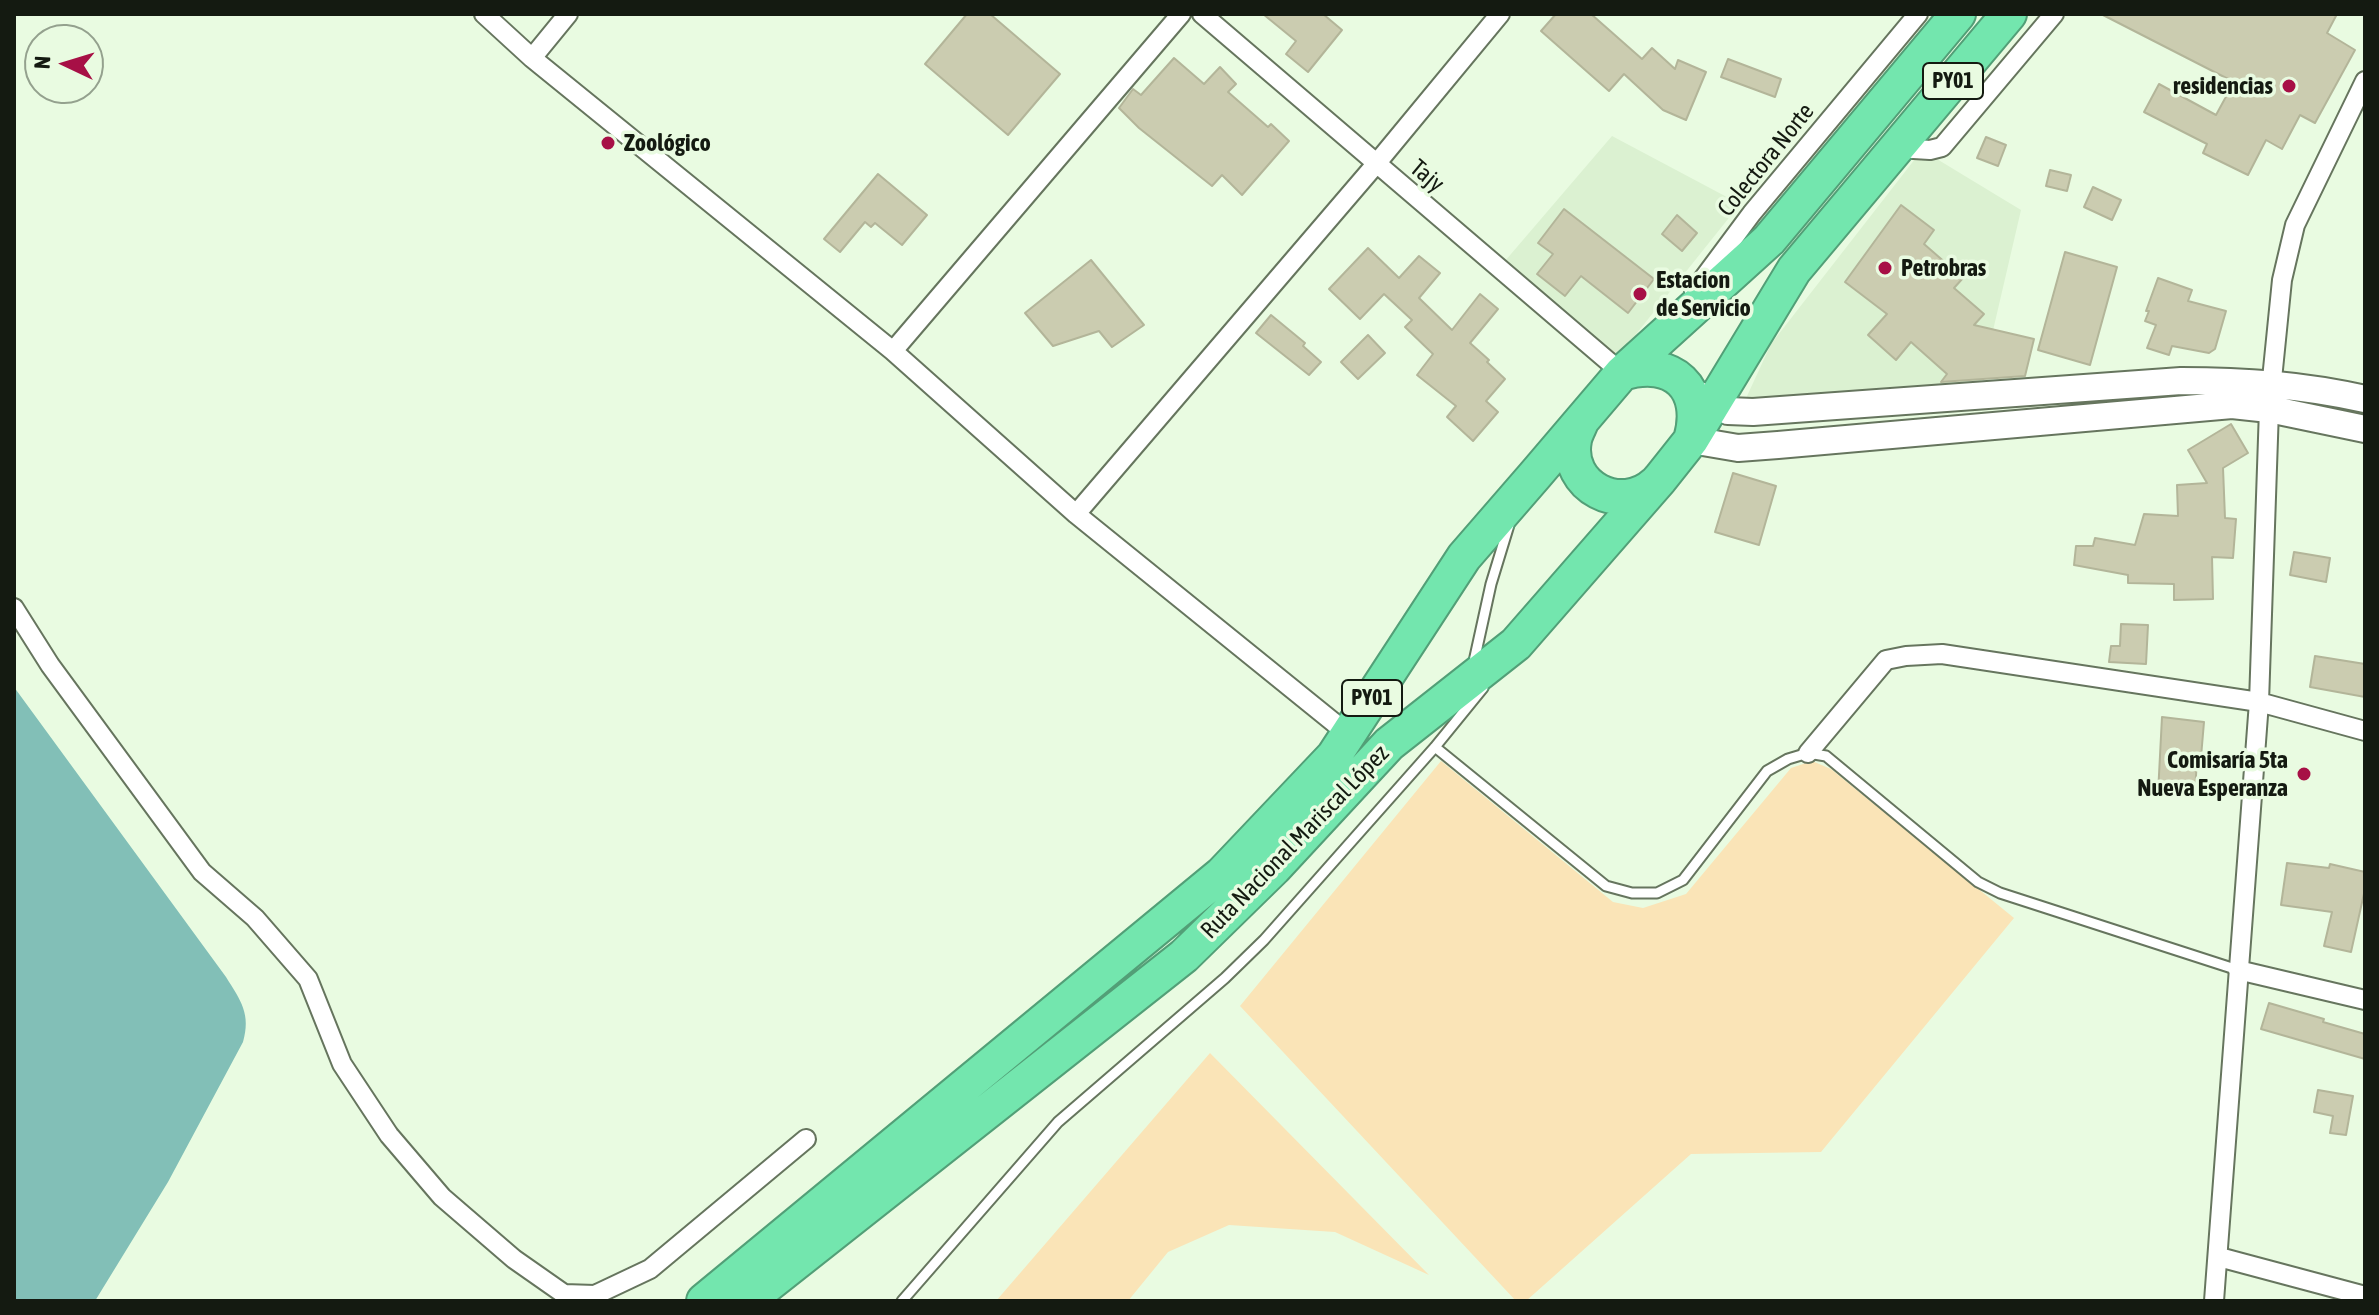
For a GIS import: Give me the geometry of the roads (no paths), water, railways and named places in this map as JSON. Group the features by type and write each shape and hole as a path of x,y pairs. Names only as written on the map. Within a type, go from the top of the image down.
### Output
{"highway":[{"name":"Ruta Nacional Mariscal López","path":"704,1301 1222,874 1334,756 1464,557 1622,373 1769,240 1958,14"},
{"name":"PY01","path":"1701,396 1794,270 2009,14"},
{"path":"1622,373 1643,367 1664,369 1701,396 1694,399 1697,420 1691,440"},
{"path":"1582,421 1574,439 1573,458 1580,475 1593,489 1610,497 1628,498 1646,492 1660,479"},
{"name":"Ruta Nacional Mariscal López","path":"747,1301 1184,956 1274,868 1389,744 1516,644 1691,440"}],"main road":[{"path":"1701,396 1728,411 1753,412 2181,381 2271,396 2365,429"},
{"path":"1691,440 1738,448 1765,446 2232,405 2312,388 2365,399"}],"street":[{"path":"484,14 532,58 893,351 1076,514 1348,734"},
{"path":"532,58 568,14"},
{"path":"893,351 1181,14"},
{"name":"Tajy","path":"1202,14 1622,373"},
{"path":"1076,514 1376,164 1500,14"},
{"name":"Colectora Norte","path":"1657,341 1752,213 1918,14"},
{"path":"1897,148 1930,150 1942,147 2054,14"},
{"path":"2214,1301 2259,702 2271,396 2282,280 2295,225 2365,81"},
{"path":"14,608 50,665 202,872 255,918 308,979 342,1064 389,1135 442,1197 514,1259 564,1294 595,1295 650,1269 806,1139"},
{"path":"1808,753 1886,660 1942,654 2259,702 2365,731"},
{"path":"2238,970 2365,1000"},
{"path":"2219,1257 2365,1296"}],"lane":[{"path":"1455,722 1470,681 1503,542 1536,474"},
{"path":"902,1301 1058,1122 1225,978 1264,940 1435,747 1516,644"},
{"path":"1435,747 1606,886 1632,893 1657,893 1683,880 1767,771 1788,759 1808,753 1826,756 1978,882 2000,893 2238,970"}],"water":[{"path":"14,687 226,977 245,1015 243,1042 168,1182 95,1301 14,1301"}],"place":[{"name":"residencias","path":"2289,86"},
{"name":"Zoológico","path":"608,143"},
{"name":"Petrobras","path":"1885,268"},
{"name":"Estacion de Servicio","path":"1640,294"},
{"name":"Comisaría 5ta Nueva Esperanza","path":"2304,774"}]}
